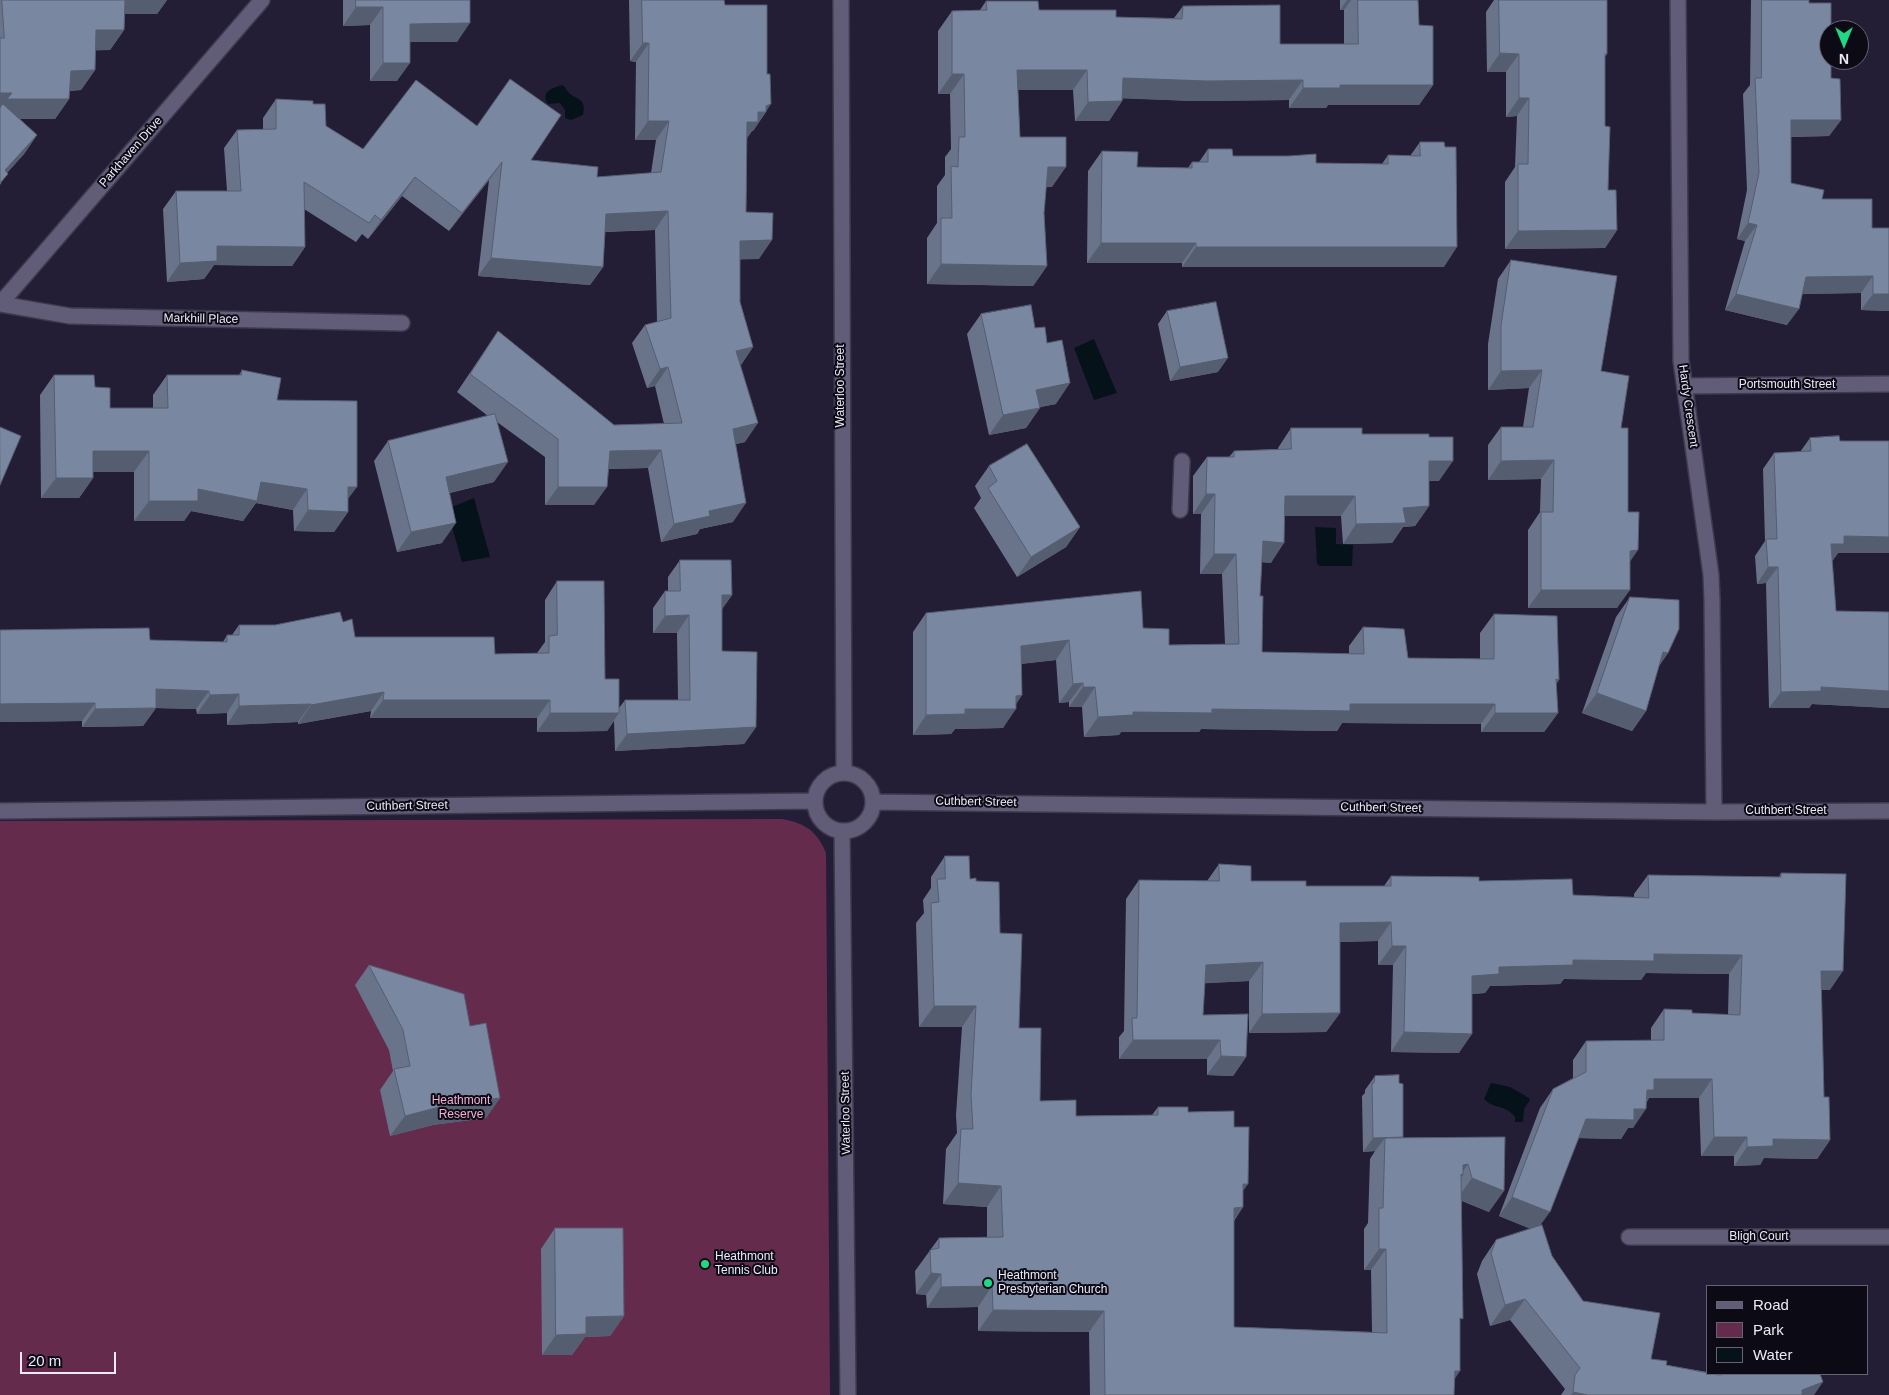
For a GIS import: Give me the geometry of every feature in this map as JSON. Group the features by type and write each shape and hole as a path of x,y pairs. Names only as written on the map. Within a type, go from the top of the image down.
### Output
{"street":[{"name":"Parkhaven Drive","path":"0,304 262,0"},
{"name":"Waterloo Street","path":"841,0 844,772"},
{"name":"Hardy Crescent","path":"1678,0 1681,361 1707,541 1712,592 1714,812"},
{"name":"Markhill Place","path":"0,304 70,316 402,323"},
{"name":"Portsmouth Street","path":"1685,386 1889,384"},
{"path":"1180,510 1182,462"},
{"path":"844,772 855,775 865,781 871,791 873,802 871,813 864,823 855,829 842,831 832,829 822,822 816,813 814,802 816,790 823,781 832,775 844,772"},
{"name":"Cuthbert Street","path":"0,811 814,802"},
{"name":"Cuthbert Street","path":"873,802 1714,812 1889,811"},
{"name":"Waterloo Street","path":"842,831 848,1395"},
{"name":"Bligh Court","path":"1629,1237 1889,1237"}],"green space":[{"name":"Heathmont Reserve","path":"782,819 809,829 819,839 826,853 830,1395 0,1395 0,821"}],"water":[{"path":"562,85 581,101 584,108 583,115 571,120 565,118 565,110 560,103 548,104 545,96 548,91"},
{"path":"1094,339 1117,393 1094,400 1074,348"},
{"path":"474,498 490,557 462,562 447,509"},
{"path":"1315,527 1336,528 1336,544 1353,545 1352,566 1320,566 1317,564"},
{"path":"1491,1083 1510,1087 1529,1098 1530,1100 1524,1109 1523,1122 1515,1122 1515,1117 1507,1110 1484,1099"}],"building":[{"path":"2,0 125,0 124,30 96,30 95,70 71,71 69,99 7,99 12,93 0,93 0,38 4,38"},
{"path":"356,0 470,0 470,23 410,24 410,63 383,63 383,7 356,7"},
{"path":"642,0 724,0 725,5 767,5 767,74 770,74 771,104 766,106 766,112 758,112 758,122 747,122 746,212 773,213 772,240 740,241 740,302 753,347 736,351 758,423 733,429 746,503 709,511 710,516 674,524 661,450 610,451 607,487 558,487 558,439 470,374 498,331 614,425 682,423 668,367 660,369 645,325 671,318 668,211 606,214 603,267 491,258 502,162 462,213 415,177 381,220 375,215 369,223 304,182 305,247 217,246 217,261 180,263 176,191 241,191 237,130 276,129 276,99 313,101 313,104 325,104 326,126 363,149 416,80 477,126 510,79 561,115 531,160 598,167 597,177 661,172 669,121 648,121 649,43 643,43"},
{"path":"1358,0 1418,0 1419,25 1433,26 1433,85 1340,85 1340,88 1303,88 1303,80 1207,81 1123,78 1122,101 1088,102 1087,70 1017,70 1020,137 1066,137 1066,167 1048,167 1044,213 1047,266 941,264 941,218 952,218 951,166 958,167 959,137 965,137 964,74 952,74 952,11 987,10 986,1 1038,1 1039,10 1116,10 1116,17 1182,19 1183,6 1280,5 1280,44 1358,44"},
{"path":"1499,0 1607,0 1605,126 1610,127 1608,190 1616,190 1617,230 1518,231 1518,164 1528,164 1529,98 1519,98 1519,54 1500,53"},
{"path":"1762,0 1809,0 1809,3 1831,3 1831,20 1819,20 1819,70 1831,70 1831,78 1840,79 1841,120 1791,120 1791,183 1824,190 1822,199 1872,199 1872,228 1889,228 1889,294 1873,294 1873,276 1806,277 1799,309 1736,294 1757,225 1748,223 1759,173 1755,78 1761,78"},
{"path":"3,104 37,135 5,170 8,174 0,183 0,108"},
{"path":"1420,142 1444,142 1445,147 1456,147 1457,247 1196,247 1196,243 1101,243 1102,151 1138,152 1137,167 1192,168 1192,162 1208,162 1208,149 1232,149 1233,156 1316,154 1316,163 1388,164 1388,155 1420,156"},
{"path":"1511,260 1617,276 1601,371 1629,376 1621,428 1628,428 1628,512 1639,512 1638,550 1630,551 1630,590 1541,590 1541,512 1553,512 1554,460 1501,461 1501,427 1533,427 1542,370 1501,371 1501,326"},
{"path":"1216,302 1228,358 1180,367 1167,311"},
{"path":"1031,305 1035,328 1045,327 1047,343 1062,340 1070,383 1036,390 1040,408 1003,415 981,314"},
{"path":"242,370 281,378 277,400 357,401 357,487 348,487 348,512 308,510 307,489 261,482 257,501 198,489 198,501 149,501 149,451 93,451 93,478 56,478 54,375 94,375 95,387 110,388 110,408 168,408 167,375 241,375"},
{"path":"495,414 508,462 446,477 456,523 411,532 388,441"},
{"path":"0,427 21,436 0,485"},
{"path":"1291,428 1362,428 1362,434 1429,434 1429,437 1453,437 1453,461 1429,461 1429,506 1403,508 1406,523 1356,524 1355,496 1285,496 1284,543 1263,541 1260,596 1263,596 1262,652 1364,654 1363,627 1404,629 1408,658 1494,659 1494,614 1557,616 1559,680 1556,679 1558,713 1495,713 1495,704 1350,704 1350,711 1212,709 1212,713 1133,712 1133,715 1098,717 1095,687 1083,687 1083,683 1073,684 1069,640 1021,646 1022,695 1016,696 1016,709 965,709 965,714 926,715 926,613 1141,591 1143,628 1169,629 1169,645 1239,644 1236,554 1214,554 1215,494 1206,494 1207,457 1234,457 1234,451 1291,449"},
{"path":"1839,436 1840,441 1889,441 1889,537 1844,536 1844,544 1831,544 1836,611 1889,612 1889,691 1821,687 1821,691 1781,692 1778,567 1768,567 1766,539 1777,539 1774,453 1811,451 1810,438"},
{"path":"1027,444 1080,527 1031,557 988,488 997,481 989,466"},
{"path":"680,560 731,560 732,595 722,595 722,651 757,652 756,727 627,734 625,700 690,700 689,615 665,616 665,591 680,591"},
{"path":"557,581 604,581 605,679 619,679 619,713 550,713 550,700 383,700 384,692 311,705 239,706 239,694 210,695 209,691 156,689 156,708 95,709 95,703 0,704 0,630 149,628 150,640 227,642 227,635 239,635 239,625 275,625 340,612 343,622 352,619 355,637 494,637 495,654 549,653 549,636 557,635"},
{"path":"1630,597 1679,600 1679,629 1668,653 1663,652 1646,711 1597,693"},
{"path":"945,856 969,856 970,879 976,878 976,881 999,882 1000,933 1022,934 1019,1028 1041,1028 1040,1101 1076,1100 1076,1116 1158,1115 1158,1107 1188,1107 1188,1112 1234,1111 1234,1127 1249,1127 1248,1184 1243,1184 1243,1207 1234,1208 1234,1327 1387,1333 1386,1249 1379,1249 1379,1208 1383,1208 1385,1138 1505,1137 1504,1191 1472,1178 1468,1164 1463,1165 1463,1175 1461,1174 1463,1319 1460,1318 1460,1371 1455,1371 1454,1395 1105,1395 1104,1311 993,1310 992,1286 941,1287 941,1274 931,1273 930,1250 939,1248 939,1238 1003,1237 1001,1186 958,1183 961,1129 973,1129 971,1094 976,1006 934,1006 931,903 939,902 937,879 945,879"},
{"path":"1219,864 1251,866 1251,881 1306,881 1306,886 1391,886 1391,876 1479,877 1479,881 1572,879 1573,895 1649,898 1648,875 1781,877 1781,873 1846,874 1843,971 1821,971 1824,1097 1829,1097 1830,1140 1773,1139 1773,1146 1747,1147 1747,1137 1714,1137 1712,1079 1654,1079 1654,1090 1647,1090 1646,1109 1634,1109 1634,1120 1586,1119 1550,1212 1512,1197 1553,1089 1586,1072 1586,1041 1664,1040 1664,1009 1692,1010 1692,1013 1740,1015 1742,955 1654,954 1654,961 1573,960 1573,965 1499,967 1499,974 1472,976 1472,1034 1404,1032 1406,946 1392,946 1391,922 1340,923 1340,1013 1262,1014 1263,962 1206,965 1203,1015 1248,1014 1246,1057 1221,1056 1220,1040 1133,1040 1132,1018 1137,1018 1139,880 1219,881"},
{"path":"369,965 464,994 470,1026 486,1023 500,1098 447,1105 405,1116 394,1069 410,1066 403,1030"},
{"path":"1399,1075 1399,1083 1403,1084 1403,1137 1373,1138 1372,1083 1374,1083 1375,1076"},
{"path":"1542,1225 1552,1256 1583,1301 1660,1313 1651,1359 1667,1361 1666,1365 1706,1373 1706,1375 1820,1375 1823,1382 1802,1390 1802,1395 1588,1395 1573,1392 1575,1375 1580,1368 1525,1299 1505,1305 1491,1253 1496,1240"},
{"path":"555,1228 623,1228 624,1316 586,1317 586,1334 556,1335"}],"place":[{"name":"Heathmont Tennis Club","path":"705,1264"},
{"name":"Heathmont Presbyterian Church","path":"988,1283"}]}
